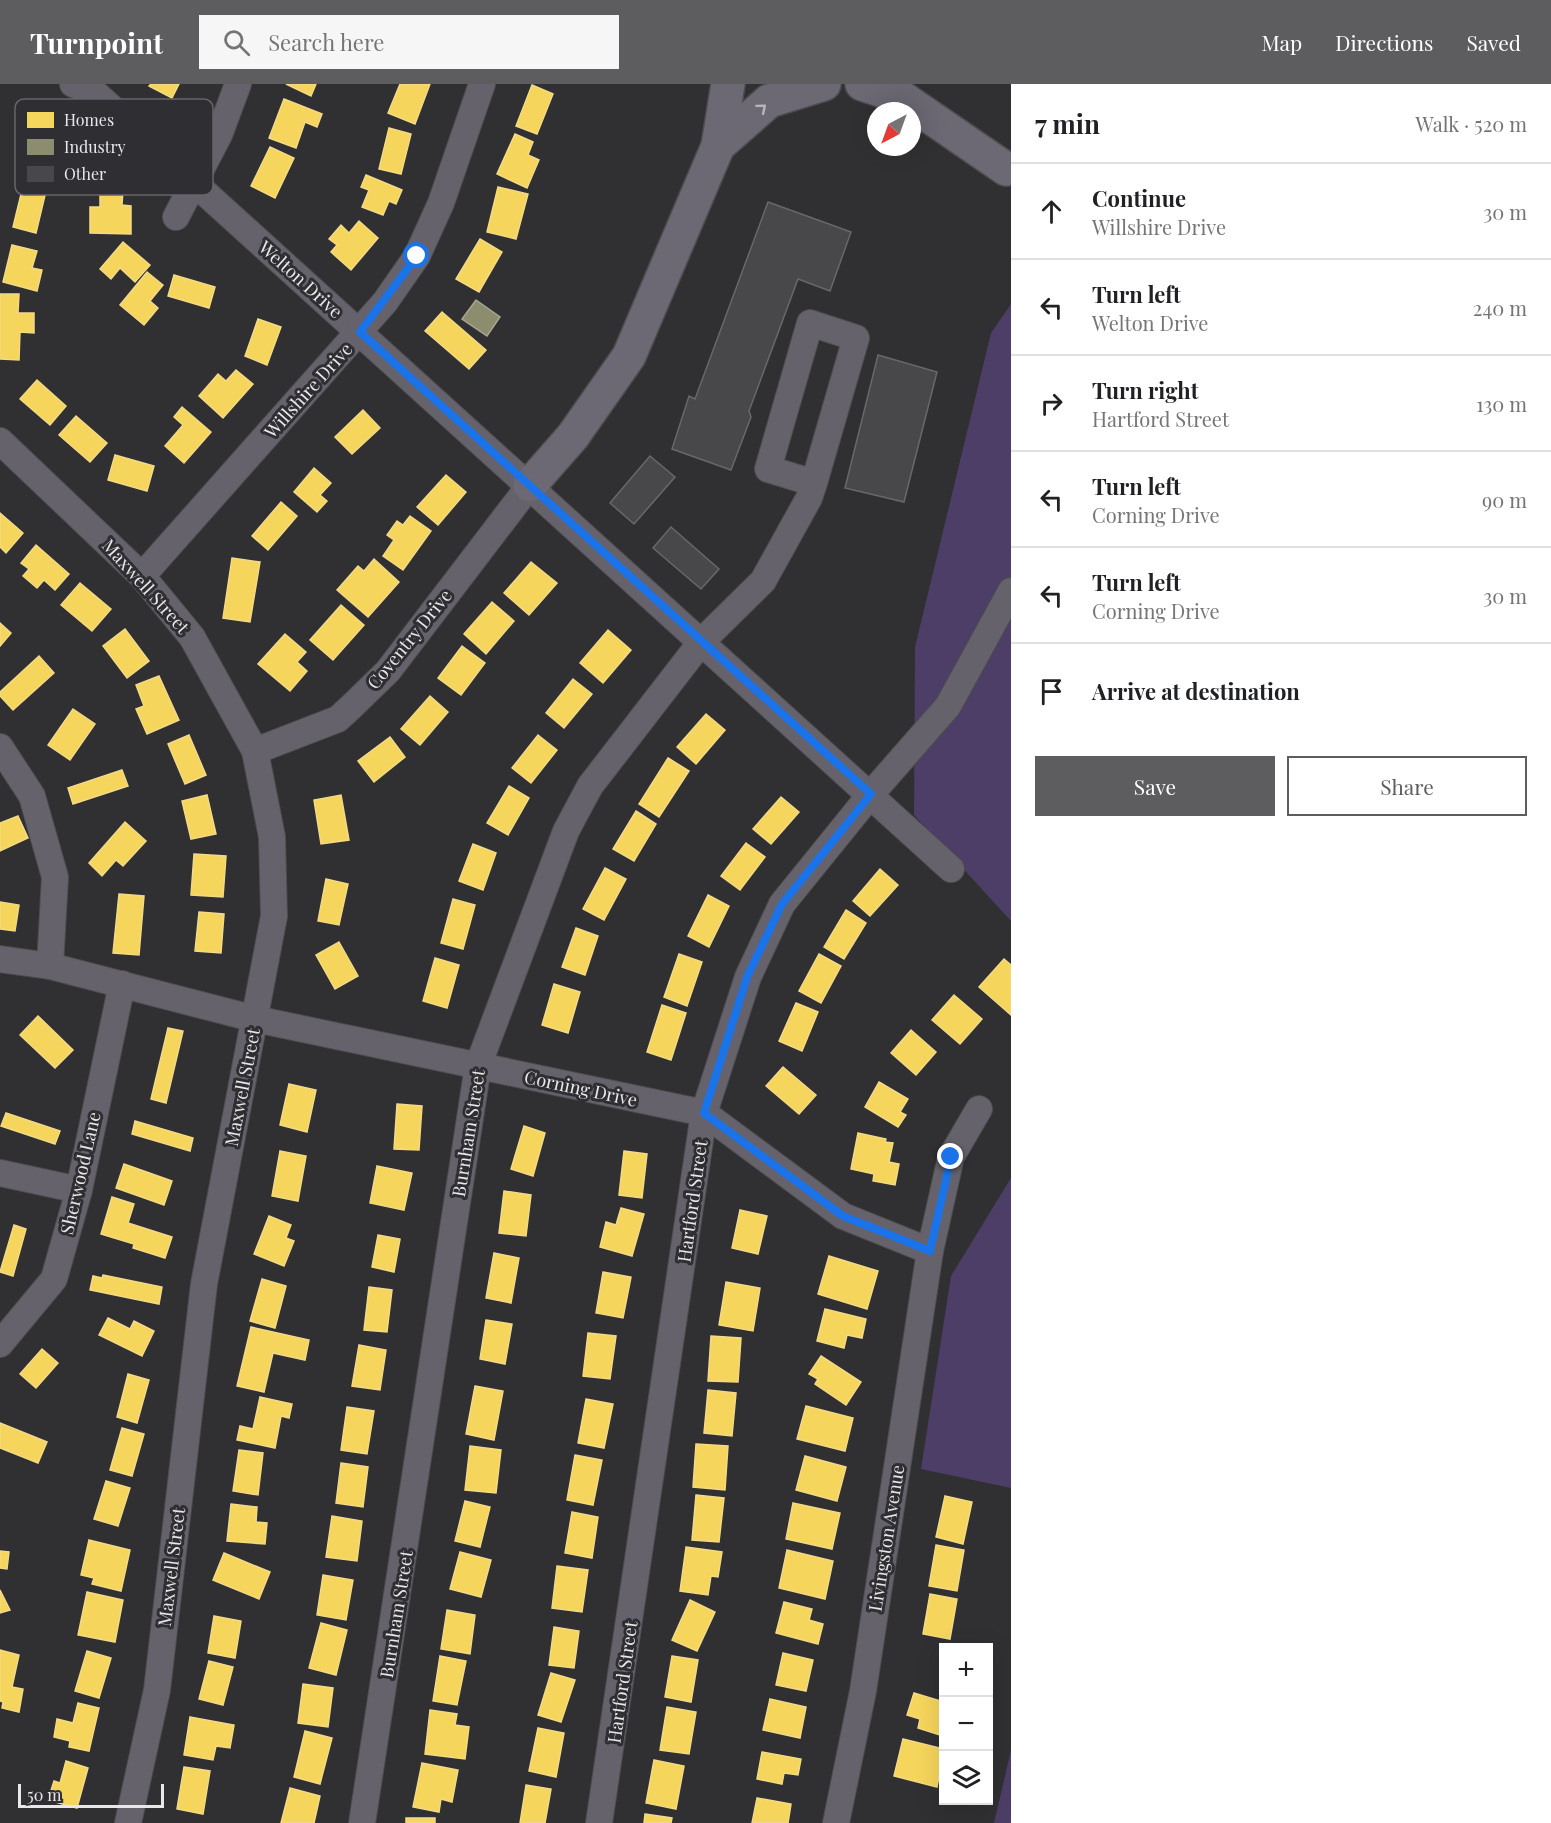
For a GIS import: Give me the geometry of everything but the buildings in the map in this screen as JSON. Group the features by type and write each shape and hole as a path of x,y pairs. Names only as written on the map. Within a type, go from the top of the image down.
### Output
{"highway":[{"path":"530,485 573,436 629,356 718,146 728,84"},
{"path":"718,146 769,101 824,84"},
{"path":"862,84 902,97 929,113 1008,172"},
{"path":"911,84 1008,172"}],"street":[{"name":"Welton Drive","path":"73,84 95,93 102,99"},
{"path":"213,146 238,84"},
{"name":"Willshire Drive","path":"142,576 360,332 417,256 441,203 482,84"},
{"path":"176,217 186,195"},
{"name":"Welton Drive","path":"208,195 951,869"},
{"name":"Burnham Street","path":"362,1823 478,1066 566,831 590,786 702,641 763,581 811,491 856,338 810,323 768,469 811,491"},
{"name":"Maxwell Street","path":"0,441 142,576 192,637 255,751 272,837 274,915 204,1284 157,1690 128,1823"},
{"name":"Coventry Drive","path":"255,751 338,719 388,671 530,485"},
{"name":"Hartford Street","path":"599,1823 704,1113 747,977 782,904 871,794 948,706 1011,591"},
{"path":"0,747 32,796 55,878 51,966"},
{"name":"Corning Drive","path":"0,959 51,966 255,1019 704,1113 843,1216 930,1251"},
{"name":"Sherwood Lane","path":"0,1344 54,1279 78,1190 122,984"},
{"path":"930,1251 951,1157 979,1109"},
{"path":"0,1173 78,1190"},
{"name":"Livingston Avenue","path":"836,1823 863,1691 930,1251"}],"shaded area":[{"path":"1011,304 1011,921 914,815 915,647 991,333"},
{"path":"1011,1178 1011,1488 921,1469 951,1276"},
{"path":"1011,1750 1011,1823 994,1823"}],"route":[{"path":"417,256 385,303 360,332 871,794 782,904 747,977 704,1113 843,1216 930,1251 951,1157"}]}
